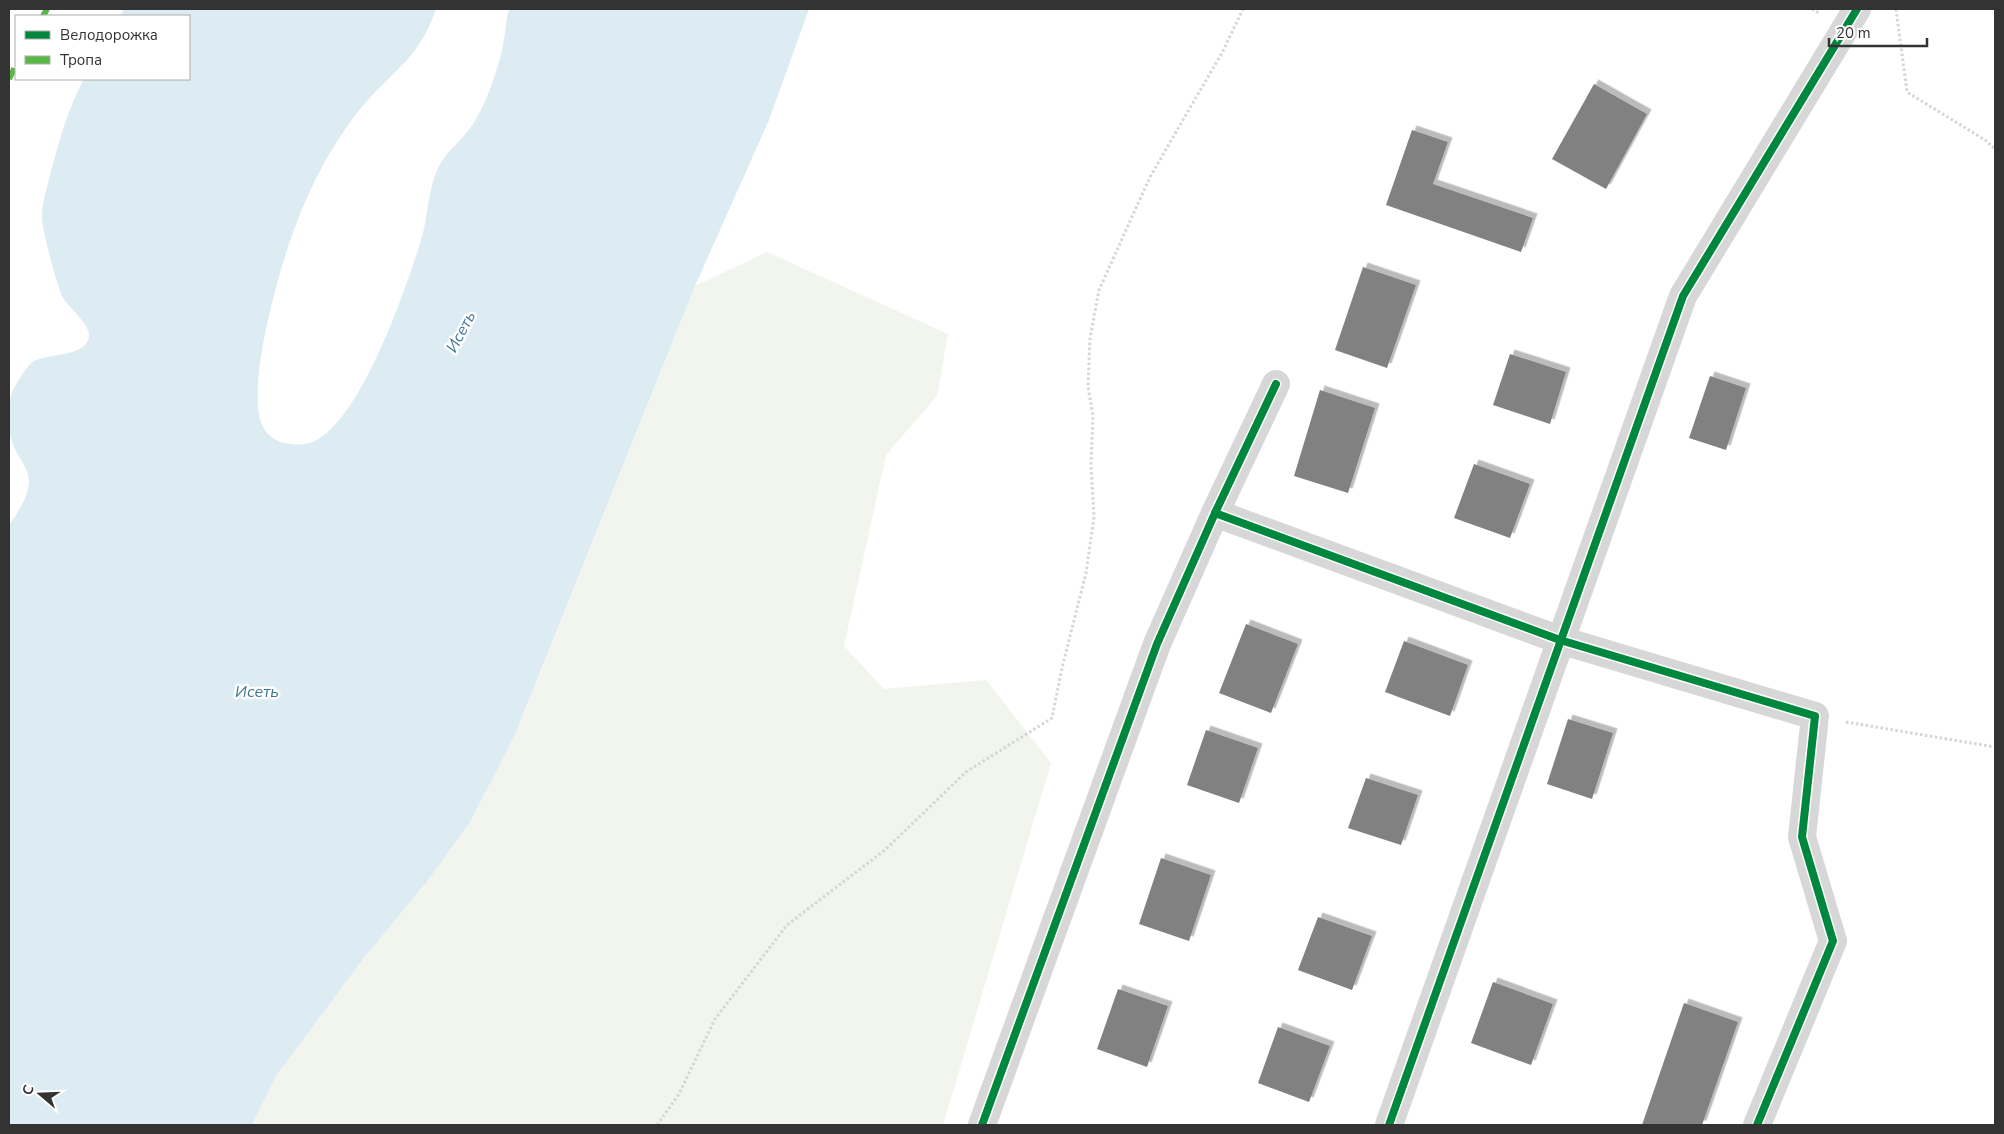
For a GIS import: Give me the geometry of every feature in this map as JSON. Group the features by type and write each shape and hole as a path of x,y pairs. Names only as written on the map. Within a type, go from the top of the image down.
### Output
{"street":[{"path":"1389,1125 1683,296 1857,9"},
{"path":"982,1125 1157,644 1214,513 1276,384"},
{"path":"1214,513 1560,640 1815,716 1802,837 1833,941 1757,1125"}],"path":[{"path":"657,1125 679,1094 715,1019 787,925 885,850 966,772 1052,718 1062,668 1086,573 1094,517 1091,466 1093,415 1088,387 1090,338 1099,290 1150,177 1223,51 1243,9"},
{"path":"1896,9 1907,92 1984,140 1995,149"},
{"path":"1815,716 1995,747"}],"shaded area":[{"path":"767,252 948,334 937,396 886,455 844,646 884,689 986,680 1051,763 943,1125 252,1125 276,1076 363,959 429,879 470,822 513,739 695,286"}],"water":[{"name":"Исеть","path":"124,9 436,9 421,42 412,54 369,99 341,135 314,182 284,258 263,347 259,370 258,406 261,423 270,436 289,444 307,444 315,441 332,428 366,379 381,349 406,286 422,237 432,185 438,168 445,156 473,124 483,106 500,59 509,9 809,9 769,120 695,286 513,739 470,822 429,879 363,959 276,1076 252,1125 9,1125 9,525 25,499 29,477 11,438 8,413 14,388 31,363 41,358 82,348 87,343 89,336 86,326 62,296 57,280 42,222 45,193 61,135 73,101 84,80 190,80 190,15 121,15"}],"building":[{"path":"1594,84 1647,114 1606,189 1552,159"},
{"path":"1412,130 1448,142 1433,184 1533,218 1521,252 1386,205"},
{"path":"1363,267 1416,285 1387,368 1335,350"},
{"path":"1510,354 1566,372 1550,424 1493,405"},
{"path":"1710,376 1746,388 1726,450 1689,438"},
{"path":"1320,390 1375,408 1348,493 1294,476"},
{"path":"1474,464 1530,484 1510,538 1454,518"},
{"path":"1246,624 1298,644 1271,713 1219,693"},
{"path":"1404,641 1468,665 1450,716 1385,692"},
{"path":"1568,719 1613,733 1592,799 1547,784"},
{"path":"1206,730 1258,748 1239,803 1187,785"},
{"path":"1366,778 1418,795 1401,845 1348,828"},
{"path":"1161,858 1211,875 1189,941 1139,924"},
{"path":"1318,917 1372,936 1352,990 1298,970"},
{"path":"1493,982 1553,1004 1531,1065 1471,1043"},
{"path":"1118,989 1168,1006 1147,1067 1097,1049"},
{"path":"1684,1003 1738,1022 1702,1125 1642,1125"},
{"path":"1278,1027 1330,1046 1309,1102 1258,1083"}],"marked path":[{"path":"44,15 47,9"},
{"path":"9,79 15,67"}],"cycle path":[{"path":"1389,1125 1683,296 1857,9"},
{"path":"982,1125 1157,644 1215,513 1276,384"},
{"path":"1215,513 1560,640 1815,716 1802,837 1833,941 1757,1125"}]}
